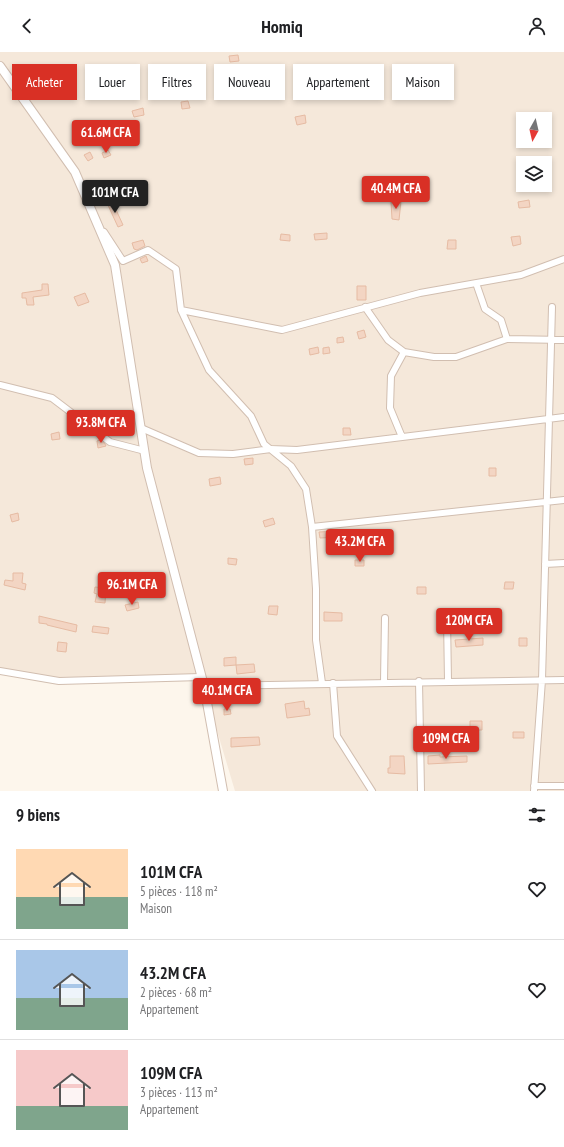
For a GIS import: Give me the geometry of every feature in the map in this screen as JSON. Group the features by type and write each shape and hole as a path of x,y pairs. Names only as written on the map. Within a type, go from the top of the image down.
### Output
{"street":[{"path":"0,66 75,172 115,265 147,468 204,686 223,791"},
{"path":"96,221 123,261 148,250 176,269 181,310 209,370 251,416 264,444 291,466 306,489 312,527 316,589 316,640 322,683"},
{"path":"181,310 282,330 420,293 521,275 564,259"},
{"path":"476,283 484,309 501,320 507,339"},
{"path":"365,307 388,340 404,352 434,357 456,357 507,339 551,341 564,340"},
{"path":"552,307 542,680 534,788 564,786"},
{"path":"402,437 390,408 391,376 404,352"},
{"path":"0,385 52,398 110,442 145,451"},
{"path":"141,428 199,453 233,454 271,450 297,450 564,417"},
{"path":"312,527 564,500"},
{"path":"545,564 564,563"},
{"path":"384,682 385,618"},
{"path":"447,619 448,681"},
{"path":"0,671 59,681 201,677"},
{"path":"204,686 419,681 564,680"},
{"path":"419,681 421,791"},
{"path":"333,683 337,736 372,791"}],"shaded area":[{"path":"0,52 564,52 564,791 235,791 201,677 59,681 0,671"}],"building":[{"path":"238,55 239,61 230,62 229,56"},
{"path":"188,101 190,108 182,109 181,102"},
{"path":"143,108 144,115 134,117 132,111"},
{"path":"305,115 306,123 297,125 295,117"},
{"path":"108,150 111,155 104,158 102,153"},
{"path":"90,152 93,158 88,161 84,155"},
{"path":"529,200 530,207 519,208 518,202"},
{"path":"112,201 123,225 118,227 107,203"},
{"path":"401,201 399,220 392,219 391,202"},
{"path":"327,233 327,239 315,240 314,234"},
{"path":"281,234 290,235 290,241 280,240"},
{"path":"520,236 521,244 513,246 511,237"},
{"path":"143,240 145,246 137,250 134,249 132,243"},
{"path":"448,240 456,240 456,249 447,249"},
{"path":"146,256 148,261 142,263 140,259"},
{"path":"42,284 48,284 49,295 33,297 34,305 27,305 26,298 22,298 22,293 42,290"},
{"path":"357,286 366,286 366,300 357,300"},
{"path":"85,293 89,302 78,306 74,297"},
{"path":"364,330 366,337 359,339 357,332"},
{"path":"343,337 344,342 337,343 337,338"},
{"path":"318,347 319,353 310,355 309,349"},
{"path":"329,347 330,353 323,354 323,348"},
{"path":"343,428 350,428 351,435 343,435"},
{"path":"59,432 60,439 52,440 51,434"},
{"path":"100,440 106,446 98,448 97,441"},
{"path":"253,458 253,464 245,465 244,459"},
{"path":"489,468 496,468 496,476 489,476"},
{"path":"220,477 221,484 210,486 209,479"},
{"path":"18,513 19,520 12,522 10,515"},
{"path":"273,518 275,524 265,527 263,521"},
{"path":"339,531 340,537 320,538 319,532"},
{"path":"228,558 237,559 236,565 228,564"},
{"path":"355,560 364,560 364,566 355,566"},
{"path":"13,573 23,573 22,583 26,584 25,590 4,585 5,580 13,581"},
{"path":"505,582 514,582 513,589 504,589"},
{"path":"95,587 106,588 105,603 95,602 97,594 94,593"},
{"path":"417,587 426,587 426,594 417,594"},
{"path":"138,602 139,608 127,611 125,605"},
{"path":"269,606 278,606 277,615 268,614"},
{"path":"496,611 497,618 484,619 483,612"},
{"path":"324,612 342,613 342,621 324,621"},
{"path":"39,616 77,625 76,632 39,623"},
{"path":"93,626 109,628 108,634 92,632"},
{"path":"483,638 483,645 456,647 455,640"},
{"path":"519,638 527,638 527,646 519,646"},
{"path":"58,642 67,643 66,652 57,651"},
{"path":"236,657 236,665 224,666 224,658"},
{"path":"254,664 255,672 237,674 236,665"},
{"path":"304,701 305,709 309,708 310,715 287,718 285,704"},
{"path":"224,709 230,709 231,714 224,715"},
{"path":"470,721 482,721 482,730 470,730"},
{"path":"513,732 524,732 524,738 513,738"},
{"path":"259,737 260,745 231,747 231,738"},
{"path":"440,755 440,757 467,756 467,762 428,764 428,756"},
{"path":"390,756 404,756 405,774 388,773 388,768 390,768"}]}
